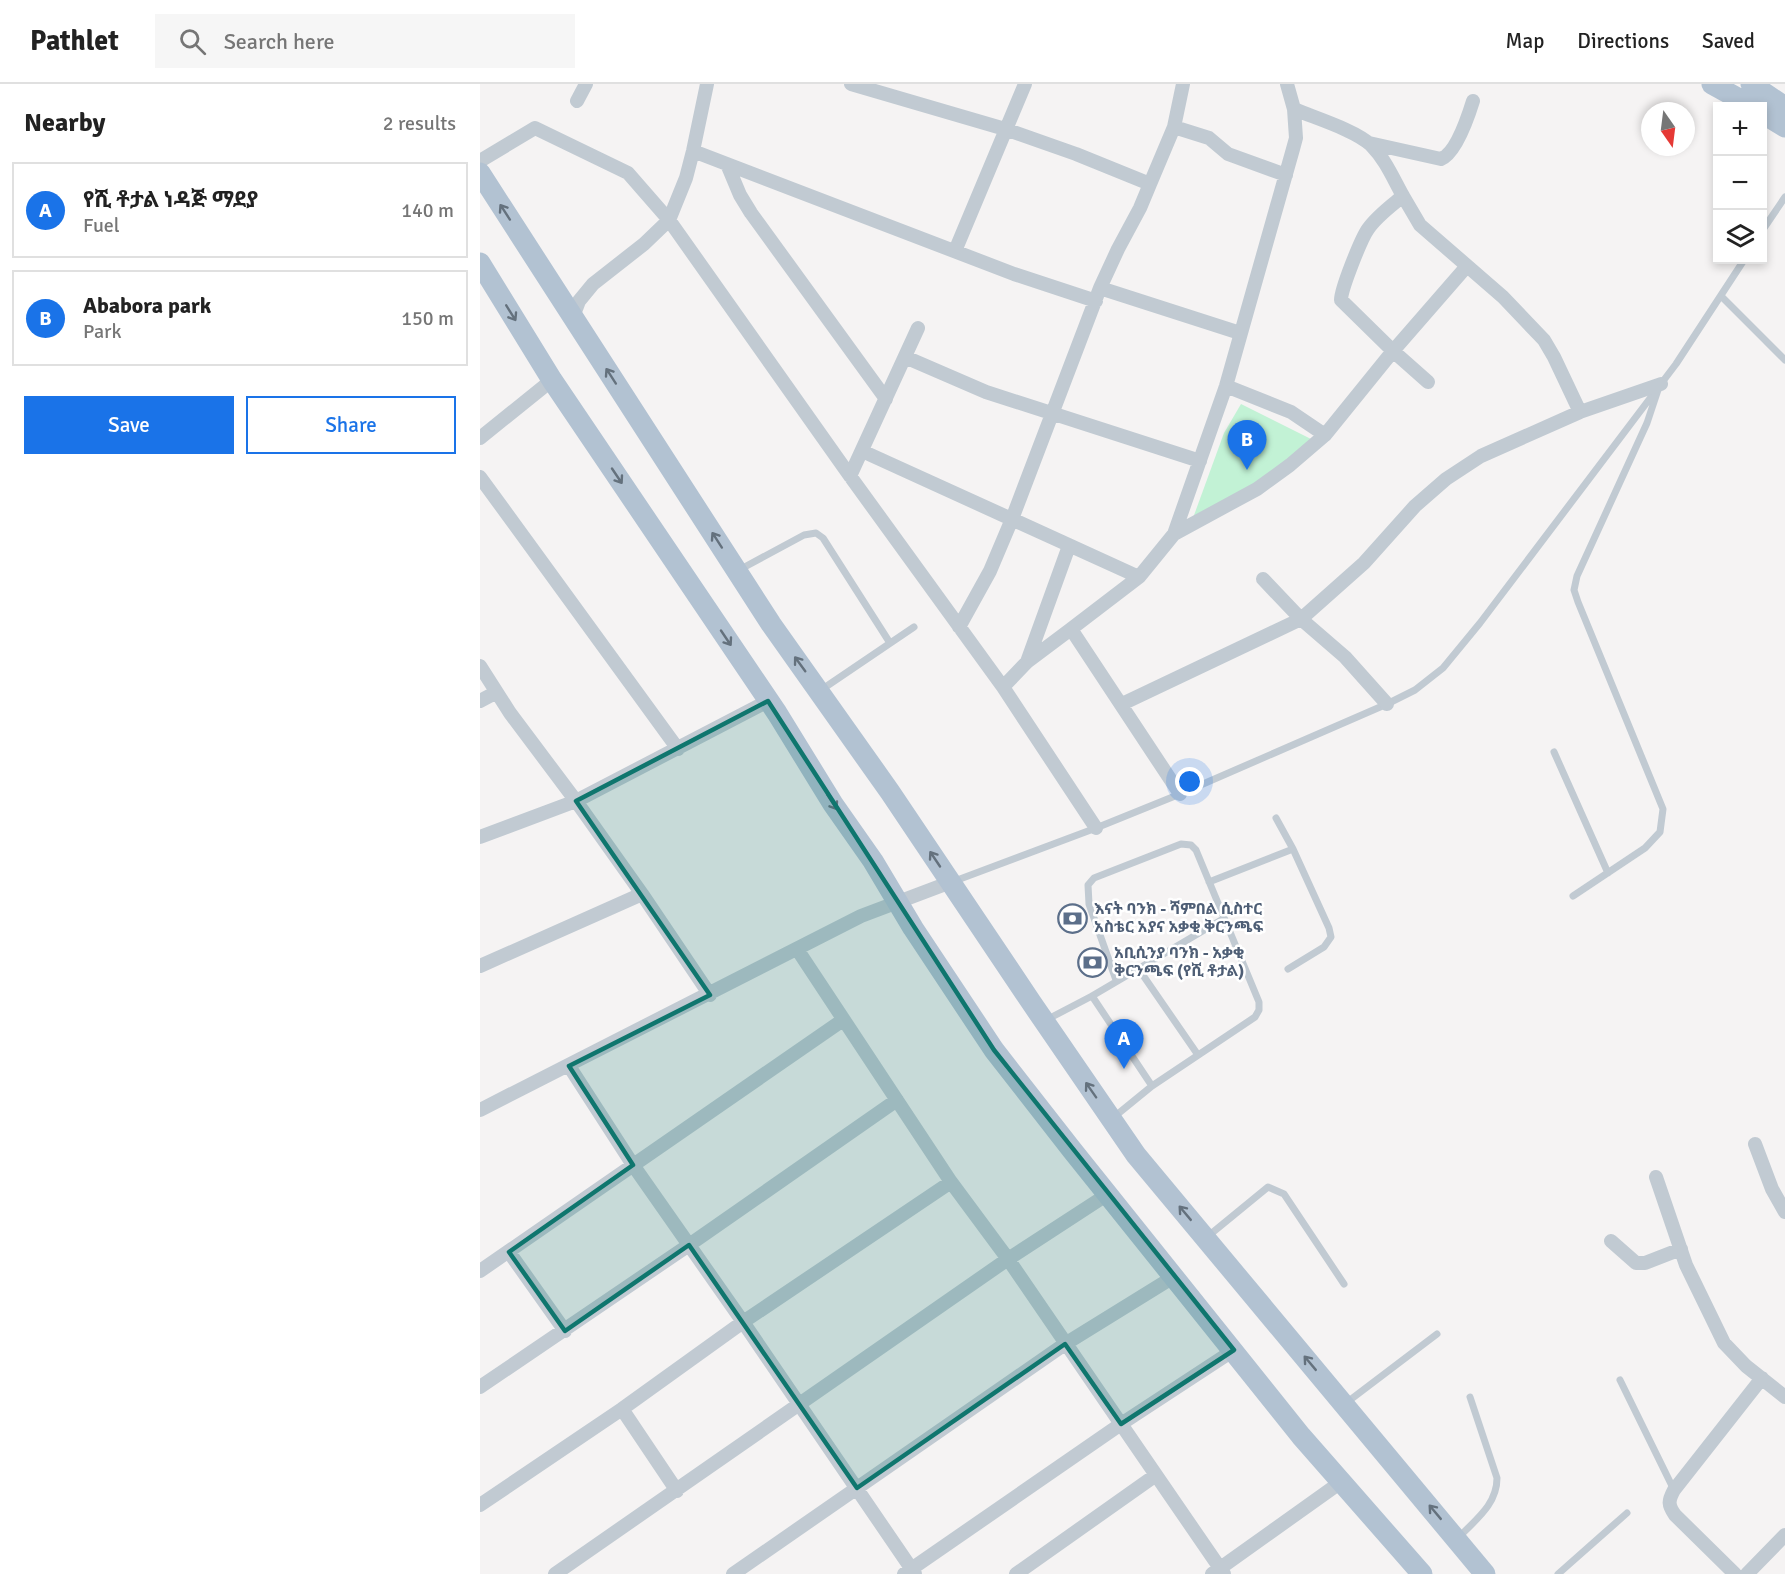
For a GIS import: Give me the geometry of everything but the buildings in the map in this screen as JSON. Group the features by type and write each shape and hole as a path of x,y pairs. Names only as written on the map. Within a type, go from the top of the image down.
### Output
{"main road":[{"path":"1712,84 1745,102"},
{"path":"1751,84 1785,107"},
{"path":"1767,116 1785,127"},
{"path":"480,173 771,624 951,882 1136,1155 1485,1574"},
{"path":"480,263 552,380 768,701 994,1050 1341,1482 1422,1574"}],"street":[{"path":"577,101 586,84"},
{"path":"573,317 579,301 593,284 644,244 669,220 686,178 707,84"},
{"path":"850,84 1005,129 1076,154 1150,184"},
{"path":"955,251 1025,84"},
{"path":"958,627 990,571 1012,519 1098,295 1118,249 1140,208 1174,127 1183,84"},
{"path":"1003,687 1027,662 1139,577 1174,534 1227,386 1296,138 1294,109 1287,84"},
{"path":"1369,143 1441,159 1446,157 1468,117 1473,101"},
{"path":"1294,109 1358,136 1369,143 1380,155 1420,225 1503,297 1544,340 1580,412"},
{"path":"1174,127 1209,138 1228,154 1286,175"},
{"path":"480,161 535,128 628,173 669,220 850,477 1003,687 1096,828"},
{"path":"693,151 955,251 1098,295 1240,333"},
{"path":"727,164 740,195 751,213 886,399"},
{"path":"1403,196 1367,230 1341,294 1341,300 1428,382"},
{"path":"1174,534 1257,489 1325,435 1393,351 1467,266"},
{"path":"850,477 918,328"},
{"path":"905,357 986,392 1200,461"},
{"path":"480,438 552,380"},
{"path":"1122,704 1301,619 1364,563 1415,506 1446,478 1481,456 1580,412 1661,384"},
{"path":"1227,386 1291,412 1325,435"},
{"path":"862,451 1139,577"},
{"path":"480,477 678,749"},
{"path":"1027,662 1069,546"},
{"path":"1263,579 1301,619 1345,657 1387,704"},
{"path":"1071,629 1180,794"},
{"path":"480,666 495,693 576,801 710,995"},
{"path":"480,701 495,693"},
{"path":"480,837 576,801 768,701"},
{"path":"480,1110 710,995 861,916 951,882"},
{"path":"480,966 642,894"},
{"path":"797,949 951,1182 1008,1259 1156,1475 1218,1572 1341,1482"},
{"path":"480,1271 843,1020"},
{"path":"569,1066 633,1165 857,1488 910,1572 1121,1424 1234,1350"},
{"path":"480,1388 897,1100"},
{"path":"1755,1144 1785,1212"},
{"path":"1656,1177 1686,1265 1724,1343 1746,1366 1785,1397"},
{"path":"480,1505 622,1409 743,1322 951,1182"},
{"path":"555,1574 800,1406 1008,1259 1108,1194"},
{"path":"1611,1241 1636,1263 1645,1263 1681,1249"},
{"path":"509,1252 565,1330"},
{"path":"735,1573 1065,1344 1175,1276"},
{"path":"1735,1574 1675,1515 1669,1500 1674,1490 1762,1378"},
{"path":"622,1409 677,1491"},
{"path":"1016,1574 1156,1475"},
{"path":"1747,1574 1783,1541"},
{"path":"1035,1562 1044,1574"}],"lane":[{"path":"1767,224 1785,197"},
{"path":"951,882 1180,794 1415,690 1443,668 1528,562 1661,384 1741,264"},
{"path":"1720,296 1785,360"},
{"path":"1573,896 1645,848 1660,832 1663,809 1574,590 1577,576 1647,423 1661,384"},
{"path":"737,571 804,535 816,533 823,538 890,643"},
{"path":"819,691 914,627"},
{"path":"1554,752 1608,873"},
{"path":"1276,818 1293,849 1331,937 1324,947 1288,969"},
{"path":"1111,1119 1152,1086 1255,1017 1259,1010 1259,1002 1196,850 1191,845 1181,844 1094,878 1088,885 1089,904 1116,980"},
{"path":"1209,882 1293,849"},
{"path":"1044,1021 1092,996 1223,919"},
{"path":"1138,968 1198,1055"},
{"path":"1092,996 1152,1086"},
{"path":"1206,1238 1268,1187 1284,1194 1344,1284"},
{"path":"1345,1404 1437,1334"},
{"path":"1620,1380 1674,1490"},
{"path":"1457,1539 1491,1503 1497,1491 1497,1478 1470,1397"},
{"path":"1558,1574 1627,1513"}],"highlighted area":[{"path":"768,701 994,1050 1234,1350 1121,1424 1065,1344 857,1488 689,1245 565,1331 509,1252 633,1165 569,1066 710,995 576,801"}],"green space":[{"path":"1241,404 1317,442 1295,461 1193,518 1224,433"}],"place":[{"name":"Ababora park","path":"1247,470"},
{"name":"እናት ባንክ - ሻምበል ሲስተር አስቴር አያና አቃቂ ቅርንጫፍ","path":"1073,918"},
{"name":"አቢሲንያ ባንክ - አቃቂ ቅርንጫፍ (የሺ ቶታል)","path":"1093,962"},
{"name":"የሺ ቶታል ነዳጅ ማደያ","path":"1124,1069"}]}
